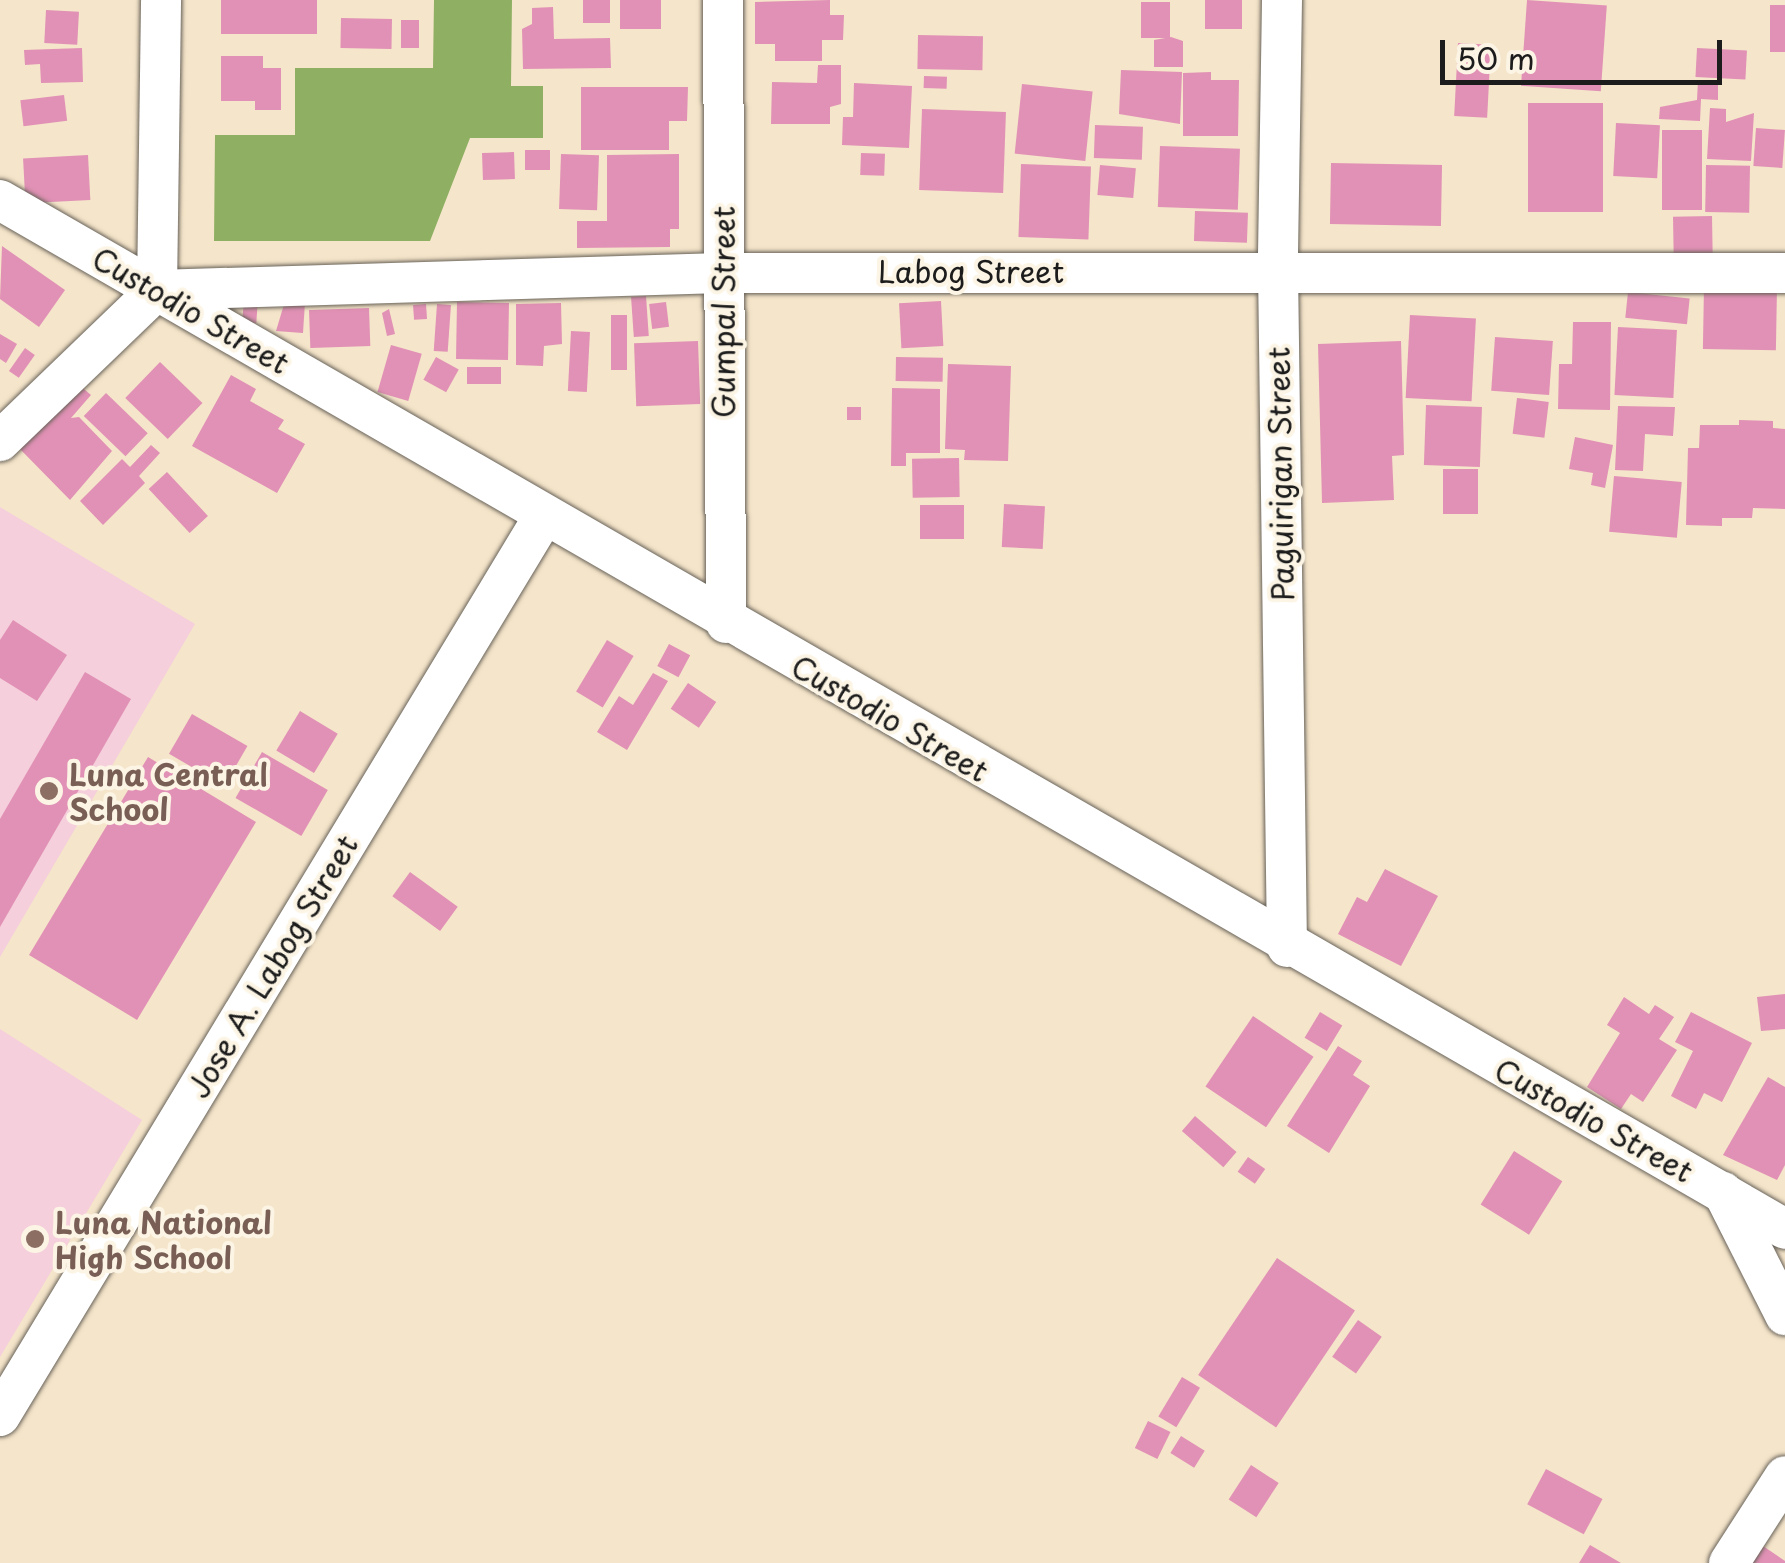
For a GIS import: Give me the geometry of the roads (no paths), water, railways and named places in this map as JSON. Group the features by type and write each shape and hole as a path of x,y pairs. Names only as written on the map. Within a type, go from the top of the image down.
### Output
{"street":[{"path":"0,441 157,290 161,0"},
{"name":"Gumpal Street","path":"723,0 726,624"},
{"name":"Paguirigan Street","path":"1282,0 1278,268 1287,947"},
{"name":"Custodio Street","path":"0,200 726,624 1785,1229"},
{"name":"Labog Street","path":"157,290 722,272 1278,268 1785,273"},
{"name":"Jose A. Labog Street","path":"0,1416 544,516"},
{"path":"1723,1192 1785,1315"},
{"path":"1729,1563 1785,1476"}],"place":[{"name":"Luna Central School","path":"49,791"},
{"name":"Luna National High School","path":"35,1239"}]}
